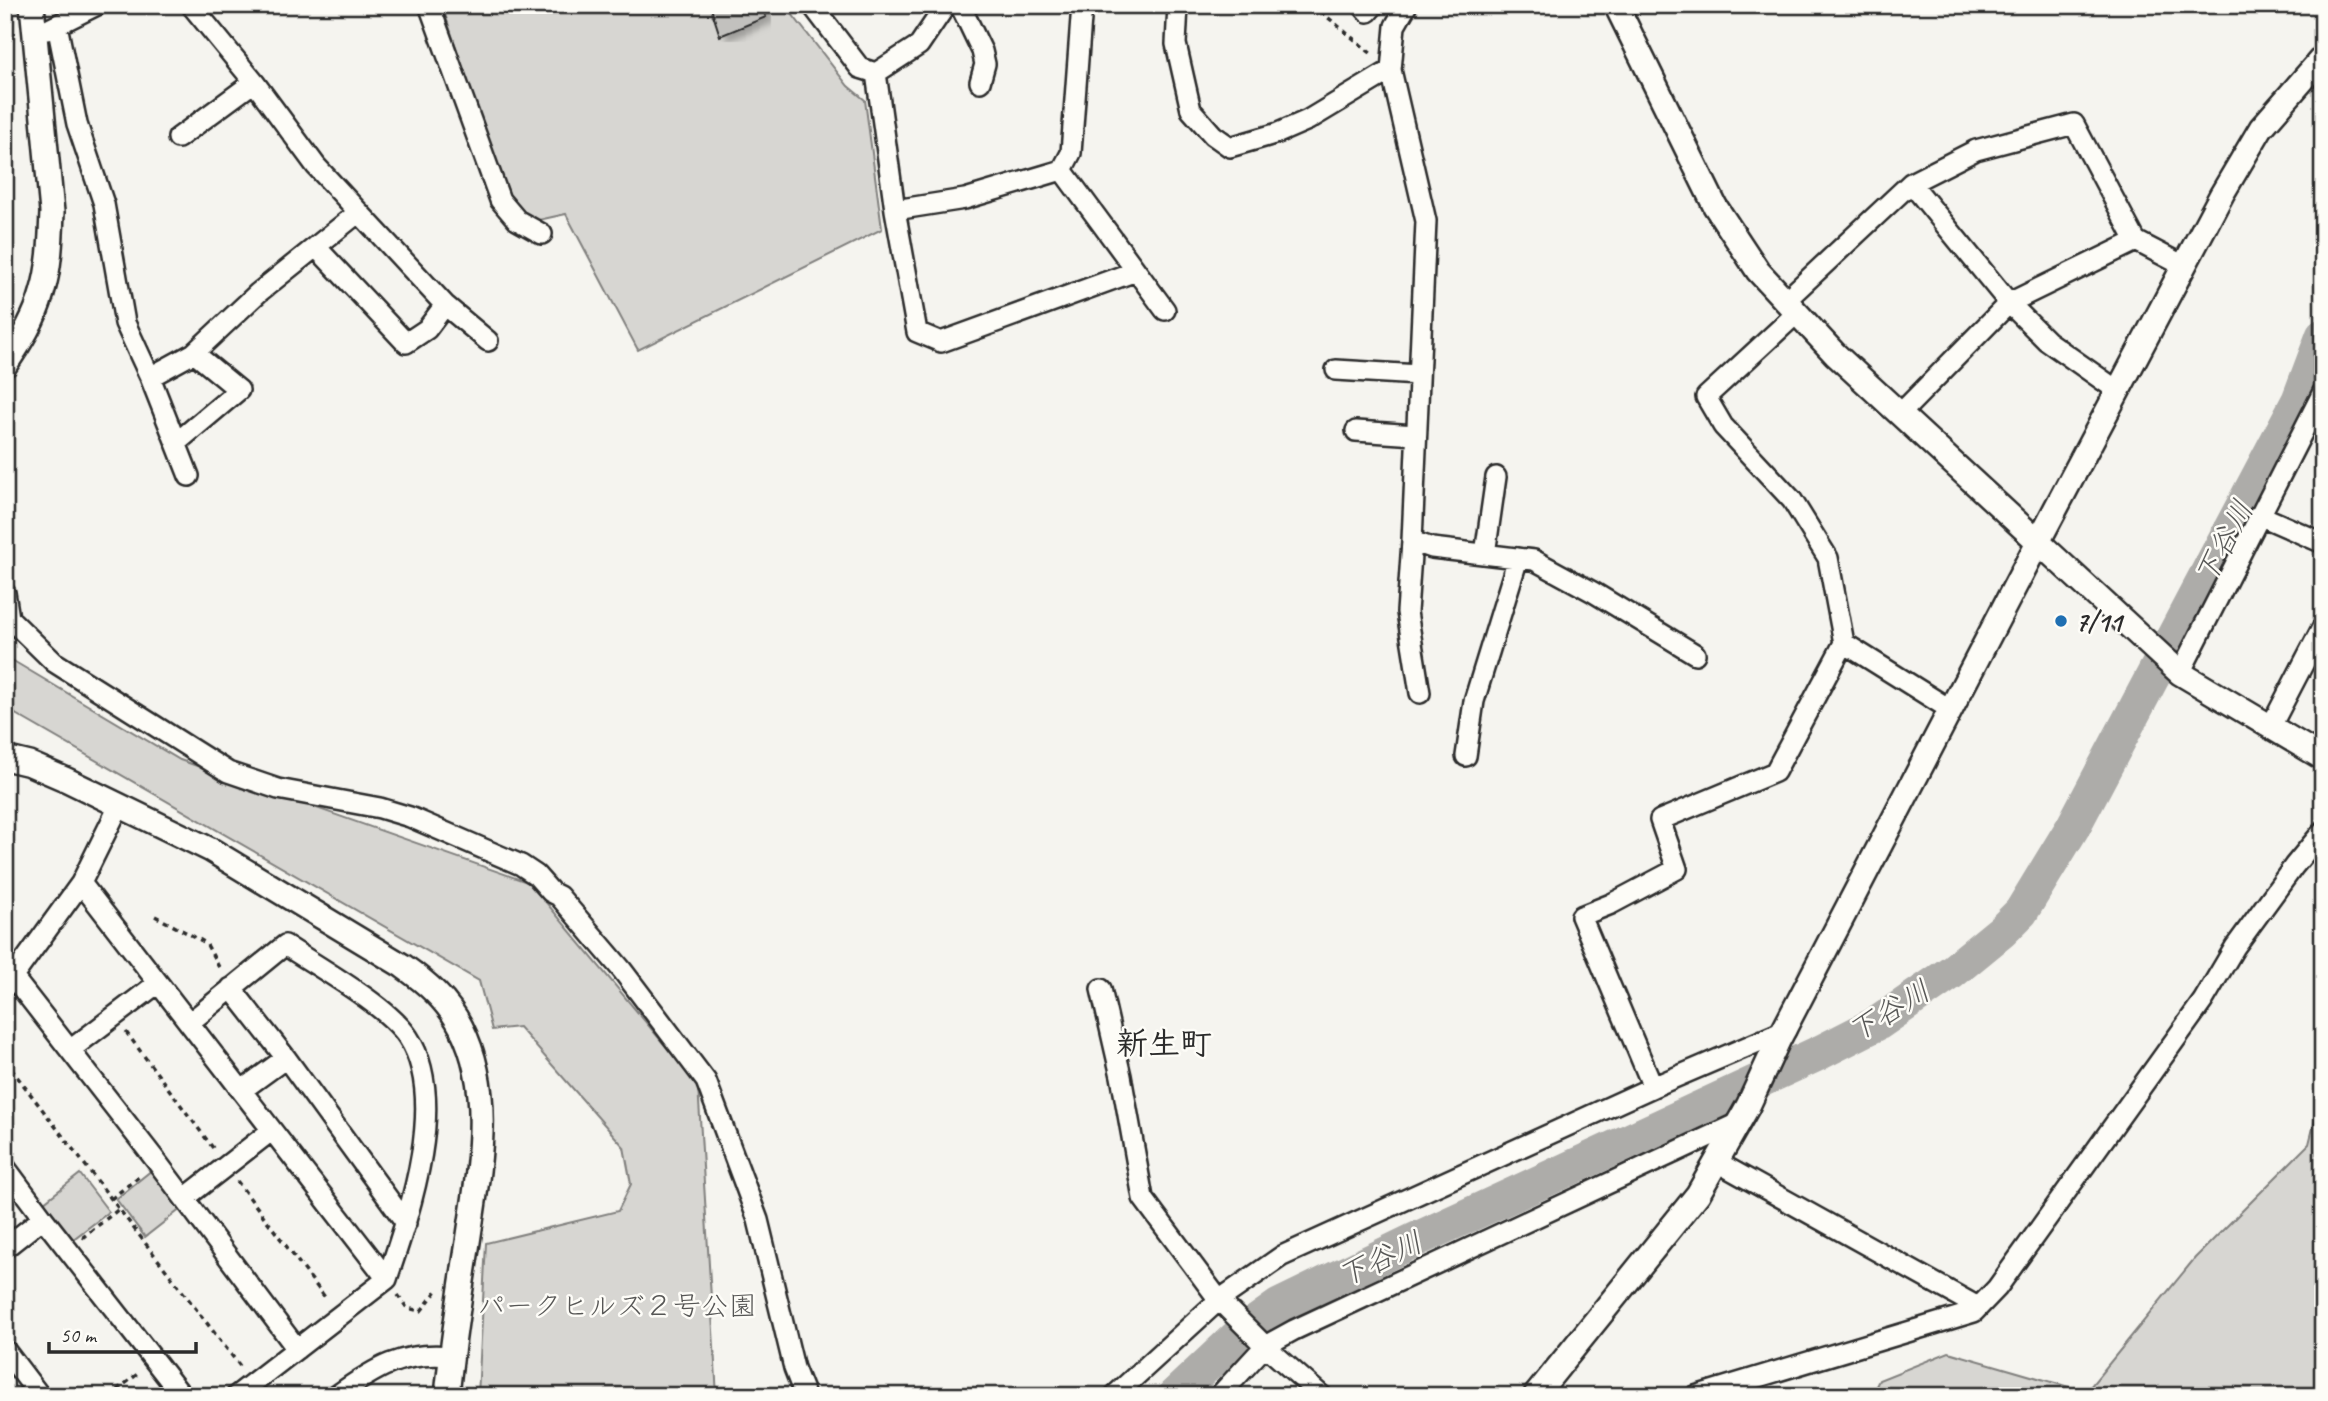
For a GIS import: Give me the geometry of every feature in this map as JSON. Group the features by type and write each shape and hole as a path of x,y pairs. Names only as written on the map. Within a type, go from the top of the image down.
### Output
{"street":[{"path":"5,365 43,293 51,239 52,212 32,5"},
{"path":"36,36 97,5"},
{"path":"191,5 254,82 316,166 445,305 488,341"},
{"path":"429,5 500,200 517,220 542,234"},
{"path":"812,5 860,68 876,73"},
{"path":"876,73 919,45 946,5"},
{"path":"960,5 982,51 985,64 980,82"},
{"path":"895,210 965,200 1062,170 1071,153 1082,5"},
{"path":"1178,5 1176,44 1191,110 1213,135 1230,147 1278,133 1308,120 1391,70"},
{"path":"1362,5 1368,12 1374,5"},
{"path":"1407,5 1395,26 1391,70 1426,221 1407,612 1420,694"},
{"path":"1616,5 1715,206 1758,271 1835,354 2180,673 2323,758"},
{"path":"57,25 77,124 104,204 125,323 150,377 189,476"},
{"path":"1535,1396 1698,1194 1717,1162 2038,542 2222,194 2261,128 2323,57"},
{"path":"876,73 895,210 917,332 942,342 1136,271"},
{"path":"178,138 254,82"},
{"path":"1653,1087 1581,916 1611,904 1677,869 1660,820 1774,772 1844,643 1828,558 1792,500 1723,426 1706,397 1911,183 1976,150 2074,124 2136,240 2184,266"},
{"path":"1062,170 1165,310"},
{"path":"1911,183 2009,303 2047,341 2118,391"},
{"path":"150,377 194,353 258,293 359,212"},
{"path":"1900,414 2009,303 2136,240"},
{"path":"316,247 405,342 427,329 445,305"},
{"path":"176,443 239,390 194,353"},
{"path":"1336,370 1419,375"},
{"path":"2180,673 2323,392"},
{"path":"1356,430 1416,435"},
{"path":"1485,554 1496,477"},
{"path":"2259,515 2323,543"},
{"path":"1412,541 1432,548 1534,560 1593,592 1695,654"},
{"path":"1466,756 1474,701 1518,558"},
{"path":"5,593 9,618 54,662 228,772 278,789 380,808 411,817 521,864 537,875 551,892 559,895 622,970 706,1081 758,1220 794,1368 805,1396"},
{"path":"2270,728 2323,626"},
{"path":"1844,643 1951,710"},
{"path":"5,758 43,769 211,850 403,965 430,985 449,1007 473,1058 482,1103 479,1164 447,1396"},
{"path":"119,806 81,883 9,982 71,1050 297,1349"},
{"path":"1695,1396 1974,1312 2004,1277 2203,1001 2235,947 2323,831"},
{"path":"81,883 387,1279"},
{"path":"188,1023 285,945 386,1013 408,1037 420,1063 426,1095 424,1139 406,1223 387,1279 236,1396"},
{"path":"71,1050 158,983"},
{"path":"231,988 286,1058 406,1223"},
{"path":"1101,989 1121,1076 1143,1198 1219,1300 1265,1346 1322,1396"},
{"path":"1114,1396 1219,1300 1282,1256 1653,1087 1782,1036"},
{"path":"242,1090 286,1058"},
{"path":"1219,1396 1265,1346 1294,1330 1744,1114"},
{"path":"185,1198 271,1131"},
{"path":"1717,1162 1978,1307"},
{"path":"5,1167 182,1396"},
{"path":"5,1248 43,1217"},
{"path":"5,1350 40,1396"},
{"path":"336,1396 354,1389 370,1372 397,1359 431,1354 451,1356"}],"path":[{"path":"1313,5 1391,70"},
{"path":"155,916 206,943 231,988"},
{"path":"5,1060 253,1382"},
{"path":"111,1199 157,1162"},
{"path":"67,1250 119,1209"},
{"path":"387,1279 407,1308 421,1311 445,1280"},
{"path":"109,1396 154,1361"}],"green space":[{"path":"442,5 785,5 848,86 865,100 882,229 638,350 566,214 530,222 507,202"},
{"name":"パークヒルズ２号公園","path":"5,656 180,760 530,883 698,1085 717,1396 478,1396 486,1243 618,1211 631,1184 624,1147 519,1027 492,1030 479,981 5,708"},
{"path":"2323,1088 2323,1396 1871,1396 1879,1380 1949,1352 2086,1392 2195,1258 2309,1144"},
{"path":"152,1170 182,1208 145,1237 116,1199"},
{"path":"80,1174 109,1212 72,1240 43,1203"}],"building":[{"path":"710,5 761,5 766,17 720,36"}],"waterway":[{"name":"下谷川","path":"1174,1396 1240,1334 1279,1306 1878,1023 1952,972 2002,931 2021,912 2074,825 2299,400 2323,336"}],"place":[{"name":"7/11","path":"2061,621"}],"district":[{"name":"新生町","path":"1164,1043"}]}
